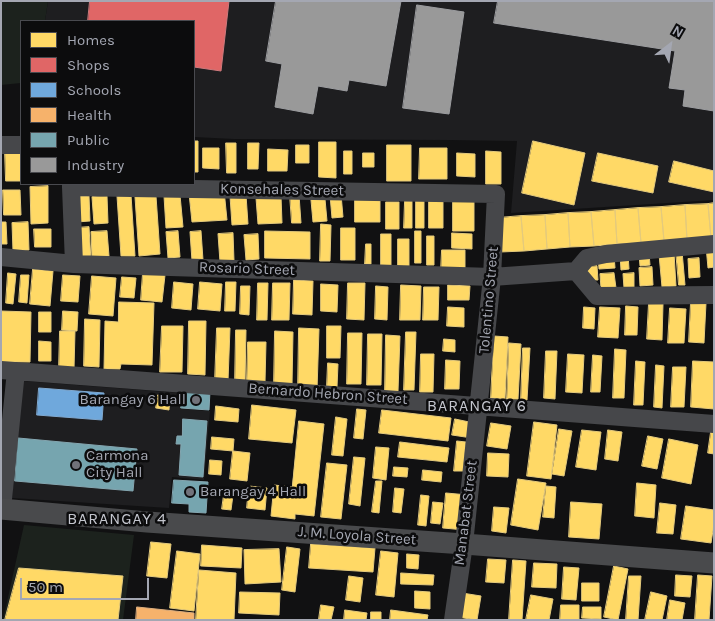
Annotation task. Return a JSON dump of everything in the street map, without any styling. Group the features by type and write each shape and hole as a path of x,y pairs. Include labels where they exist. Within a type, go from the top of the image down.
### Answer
{"main road":[{"name":"J. M. Loyola Street","path":"2,509 714,563"}],"street":[{"path":"1,145 20,144"},
{"path":"71,185 74,264"},
{"name":"Konsehales Street","path":"71,185 496,194"},
{"name":"Tolentino Street","path":"478,406 492,277 496,194"},
{"path":"714,244 606,254 587,258 576,271 597,296 714,295"},
{"name":"Rosario Street","path":"1,257 74,264 492,277 576,271"},
{"path":"2,509 9,370"},
{"name":"Bernardo Hebron Street","path":"9,370 714,424"},
{"name":"Manabat Street","path":"453,620 464,544 478,406"}],"shaded area":[{"path":"1,1 48,1 45,20 20,20 20,83 1,85"},
{"path":"48,1 714,1 714,200 511,213 517,141 195,137 195,20 45,20"},
{"path":"23,381 181,393 180,409 210,411 204,480 172,477 169,508 12,498"},
{"path":"24,525 134,535 123,620 3,620"}],"building: Homes":[{"path":"195,141 198,141 198,172 195,172"},
{"path":"533,141 585,153 574,205 522,193"},
{"path":"319,142 336,142 336,178 319,177"},
{"path":"226,143 236,143 236,173 227,173"},
{"path":"248,143 259,143 258,169 248,169"},
{"path":"296,145 309,145 309,163 296,163"},
{"path":"387,145 411,145 411,181 387,181"},
{"path":"203,148 219,148 219,169 203,168"},
{"path":"420,148 447,148 447,179 419,179"},
{"path":"268,149 288,150 287,171 268,171"},
{"path":"344,151 352,151 352,174 344,174"},
{"path":"486,151 501,152 501,184 486,184"},
{"path":"5,152 20,152 20,181 6,181"},
{"path":"363,153 374,153 374,167 363,167"},
{"path":"457,153 475,154 475,177 457,176"},
{"path":"598,153 658,166 653,193 592,181"},
{"path":"674,161 714,171 714,192 669,182"},
{"path":"48,186 48,223 31,224 30,187"},
{"path":"3,190 20,190 21,215 4,215"},
{"path":"224,190 227,220 192,222 189,193"},
{"path":"341,194 343,217 332,218 330,195"},
{"path":"131,195 135,256 121,256 117,196"},
{"path":"180,195 183,227 166,228 164,196"},
{"path":"246,195 248,224 232,225 230,196"},
{"path":"290,195 299,195 301,223 292,223"},
{"path":"355,195 380,195 380,222 355,222"},
{"path":"75,196 89,196 90,221 77,222"},
{"path":"107,196 108,223 94,224 92,197"},
{"path":"156,196 160,254 139,256 135,197"},
{"path":"281,196 282,223 258,224 256,198"},
{"path":"416,197 424,198 424,228 416,228"},
{"path":"429,197 443,197 443,228 429,228"},
{"path":"453,198 474,199 474,231 453,231"},
{"path":"325,199 327,221 313,222 311,200"},
{"path":"405,201 412,201 412,228 404,228"},
{"path":"386,202 399,202 399,229 386,229"},
{"path":"714,203 714,238 711,238 708,204"},
{"path":"708,204 711,238 687,240 685,205"},
{"path":"685,205 687,240 664,241 661,207"},
{"path":"661,207 664,241 641,243 638,208"},
{"path":"638,208 641,243 617,244 615,210"},
{"path":"615,210 617,244 594,246 591,212"},
{"path":"591,212 594,246 570,247 568,213"},
{"path":"568,213 570,247 547,249 545,215"},
{"path":"545,215 547,249 524,251 521,216"},
{"path":"521,216 524,251 500,252 498,218"},
{"path":"1,222 6,222 7,244 1,244"},
{"path":"28,222 29,250 13,251 12,223"},
{"path":"321,224 331,225 330,261 320,261"},
{"path":"89,227 91,261 79,262 76,228"},
{"path":"341,228 355,228 355,260 341,260"},
{"path":"34,229 51,229 51,247 35,247"},
{"path":"107,231 109,256 92,257 91,232"},
{"path":"178,231 180,257 168,258 166,232"},
{"path":"201,231 203,260 192,261 190,232"},
{"path":"265,231 310,232 310,259 265,258"},
{"path":"415,231 421,231 421,263 415,263"},
{"path":"233,233 234,261 220,262 218,234"},
{"path":"452,233 472,234 472,249 452,248"},
{"path":"258,234 259,259 246,260 244,235"},
{"path":"381,234 391,234 391,266 381,265"},
{"path":"427,236 434,236 434,265 427,265"},
{"path":"398,239 409,239 409,272 398,272"},
{"path":"366,244 371,244 371,264 365,264"},
{"path":"714,245 714,267 708,268 706,246"},
{"path":"442,250 465,250 465,272 441,271"},
{"path":"676,251 682,251 685,285 679,285"},
{"path":"649,253 650,265 640,266 639,254"},
{"path":"674,253 676,286 662,287 659,254"},
{"path":"628,254 629,269 621,270 620,255"},
{"path":"614,255 615,268 599,269 598,256"},
{"path":"699,258 700,277 689,278 688,259"},
{"path":"597,266 598,280 588,280 587,267"},
{"path":"652,267 653,285 640,286 639,268"},
{"path":"33,269 53,271 50,306 30,304"},
{"path":"8,273 16,274 13,304 6,303"},
{"path":"143,273 165,275 162,302 141,300"},
{"path":"614,273 616,288 601,289 600,274"},
{"path":"634,273 634,287 624,288 623,274"},
{"path":"21,275 29,275 27,303 19,302"},
{"path":"63,275 80,276 78,302 61,301"},
{"path":"92,276 116,278 113,316 89,314"},
{"path":"122,277 136,278 134,298 120,297"},
{"path":"294,280 313,281 312,315 293,314"},
{"path":"174,282 193,284 191,310 172,308"},
{"path":"200,282 222,284 220,311 198,309"},
{"path":"226,282 236,282 235,311 225,311"},
{"path":"258,283 268,283 267,320 257,320"},
{"path":"273,283 290,283 289,320 272,320"},
{"path":"348,283 365,283 364,320 347,319"},
{"path":"321,284 338,285 337,312 321,311"},
{"path":"401,285 421,286 420,320 400,320"},
{"path":"448,285 470,286 469,300 448,300"},
{"path":"241,286 250,286 249,315 240,314"},
{"path":"376,286 388,287 387,320 375,319"},
{"path":"424,287 439,287 438,320 423,320"},
{"path":"119,302 154,303 152,365 121,364 120,369 104,369 105,321 118,322"},
{"path":"691,302 706,303 704,343 689,342"},
{"path":"649,303 663,304 662,340 647,339"},
{"path":"626,306 638,307 637,335 625,335"},
{"path":"448,307 464,308 464,327 447,326"},
{"path":"584,307 595,308 594,329 583,328"},
{"path":"600,307 620,308 618,338 598,337"},
{"path":"670,308 686,309 684,343 668,343"},
{"path":"1,311 31,312 30,362 1,362"},
{"path":"63,311 78,312 77,331 62,330"},
{"path":"39,312 51,312 51,332 39,332"},
{"path":"85,319 100,320 99,367 84,366"},
{"path":"189,321 206,321 205,375 188,374"},
{"path":"162,326 183,326 182,372 160,372"},
{"path":"327,326 341,326 340,358 327,358"},
{"path":"217,328 230,328 228,381 215,381"},
{"path":"299,328 319,329 317,390 298,390"},
{"path":"236,330 246,330 245,383 235,383"},
{"path":"60,331 75,331 74,369 59,368"},
{"path":"275,331 293,332 292,385 274,384"},
{"path":"406,332 416,332 414,390 404,390"},
{"path":"348,333 362,333 361,384 347,384"},
{"path":"368,334 382,334 381,385 367,385"},
{"path":"386,335 400,336 398,391 385,391"},
{"path":"494,336 508,337 505,399 491,398"},
{"path":"444,339 455,340 455,352 443,351"},
{"path":"39,341 51,342 51,361 39,361"},
{"path":"248,342 266,342 265,382 247,381"},
{"path":"509,343 521,344 518,399 507,399"},
{"path":"523,348 530,348 527,400 521,399"},
{"path":"615,349 626,350 624,398 613,398"},
{"path":"546,351 557,351 555,399 544,398"},
{"path":"421,354 434,354 433,392 420,392"},
{"path":"568,354 584,355 582,393 566,392"},
{"path":"593,355 602,356 600,392 591,392"},
{"path":"446,360 460,361 459,389 445,389"},
{"path":"636,361 645,362 643,405 634,405"},
{"path":"693,361 714,362 714,409 691,407"},
{"path":"328,363 338,364 337,387 327,386"},
{"path":"656,365 664,366 662,408 654,407"},
{"path":"673,367 686,367 684,407 671,407"},
{"path":"158,395 170,396 169,410 156,408"},
{"path":"252,405 296,410 292,443 249,439"},
{"path":"216,406 239,409 238,422 215,420"},
{"path":"357,409 366,410 363,439 354,438"},
{"path":"382,410 451,418 448,441 379,433"},
{"path":"336,417 347,419 343,456 332,455"},
{"path":"455,419 474,423 472,438 452,435"},
{"path":"299,421 324,424 314,516 295,514 295,519 271,516 274,485 292,487"},
{"path":"534,422 557,425 551,479 527,476"},
{"path":"491,423 511,426 507,449 487,446"},
{"path":"559,429 572,431 564,476 552,474"},
{"path":"582,430 601,432 596,470 576,467"},
{"path":"608,430 622,432 618,461 605,459"},
{"path":"711,432 714,433 714,454 708,453"},
{"path":"648,436 663,439 657,469 642,466"},
{"path":"212,437 234,439 233,451 211,449"},
{"path":"669,439 698,445 691,484 662,478"},
{"path":"457,441 466,442 463,471 454,471"},
{"path":"400,442 449,448 447,462 398,457"},
{"path":"376,447 389,448 386,480 373,478"},
{"path":"233,451 250,453 247,481 230,479"},
{"path":"488,453 509,454 508,477 487,476"},
{"path":"354,457 365,458 360,506 349,504"},
{"path":"210,460 222,461 221,475 209,474"},
{"path":"327,463 347,465 341,519 321,517"},
{"path":"394,467 408,468 407,477 393,476"},
{"path":"423,470 442,472 441,482 422,480"},
{"path":"518,479 546,483 538,530 511,525"},
{"path":"376,481 382,481 379,513 372,512"},
{"path":"637,483 656,485 654,518 635,516"},
{"path":"249,486 267,488 265,510 247,508"},
{"path":"546,486 556,487 554,518 543,517"},
{"path":"395,488 404,489 401,513 393,512"},
{"path":"446,493 468,495 465,530 443,528"},
{"path":"224,495 233,495 231,510 222,509"},
{"path":"421,495 429,496 426,526 418,525"},
{"path":"433,502 443,503 440,524 431,523"},
{"path":"571,502 602,504 599,539 569,537"},
{"path":"660,503 676,505 673,534 657,533"},
{"path":"686,506 714,510 711,543 681,539"},
{"path":"494,507 509,508 506,533 492,531"},
{"path":"151,542 171,544 167,578 147,576"},
{"path":"311,544 375,548 373,572 309,568"},
{"path":"202,545 242,548 241,568 201,566"},
{"path":"287,547 300,549 295,592 282,590"},
{"path":"279,549 281,582 245,584 244,550"},
{"path":"177,551 200,554 194,611 170,608"},
{"path":"381,551 398,553 394,597 376,595"},
{"path":"407,554 419,555 418,569 407,568"},
{"path":"488,559 506,560 504,583 486,582"},
{"path":"513,560 526,561 522,620 509,620"},
{"path":"534,563 557,564 556,588 532,587"},
{"path":"614,566 628,569 618,620 604,617"},
{"path":"564,567 579,568 576,600 562,599"},
{"path":"19,568 123,576 118,620 5,620"},
{"path":"199,570 236,573 234,620 196,620"},
{"path":"401,573 434,575 433,585 401,584"},
{"path":"676,575 692,576 690,597 675,596"},
{"path":"698,575 712,576 709,620 695,620"},
{"path":"349,576 363,578 360,602 346,600"},
{"path":"629,576 641,576 638,620 626,620"},
{"path":"582,583 599,583 599,601 582,601"},
{"path":"415,591 430,592 430,609 415,608"},
{"path":"240,592 280,593 279,615 239,613"},
{"path":"651,592 667,596 662,620 645,620"},
{"path":"462,593 481,596 477,620 457,617"},
{"path":"531,595 553,599 549,620 526,620"},
{"path":"670,600 685,603 682,620 667,620"},
{"path":"321,605 334,607 331,620 319,619"},
{"path":"561,605 579,605 579,620 560,620"},
{"path":"583,607 601,607 601,619 582,618"},
{"path":"345,610 367,613 366,620 344,620"},
{"path":"391,610 428,615 427,620 390,620"},
{"path":"371,612 381,612 381,620 371,620"}],"building: Shops":[{"path":"90,1 229,1 221,71 195,67 195,20 88,20"}],"building: Schools":[{"path":"39,388 104,393 102,420 37,415"}],"building: Health":[{"path":"137,607 194,613 194,620 136,620"}],"building: Public":[{"name":"Barangay 6 Hall","path":"183,389 210,391 209,410 181,408"},
{"path":"183,419 207,421 203,477 179,475 181,444 176,444 177,436 182,436"},
{"name":"Carmona City Hall","path":"18,438 137,449 133,491 15,481"},
{"name":"Barangay 4 Hall","path":"174,480 208,482 206,513 189,512 189,504 172,503"}],"building: Industry":[{"path":"276,1 401,1 386,86 349,80 347,91 318,86 313,114 275,107 282,64 266,61"},
{"path":"498,1 714,1 714,111 683,106 685,90 669,88 675,51 494,23"},
{"path":"417,5 464,12 449,114 403,108"}],"place":[{"name":"Barangay 6 Hall","path":"196,400"},
{"name":"Carmona City Hall","path":"76,465"},
{"name":"Barangay 4 Hall","path":"190,492"}],"district":[{"name":"BARANGAY 6","path":"477,406"},
{"name":"BARANGAY 4","path":"117,519"}]}
